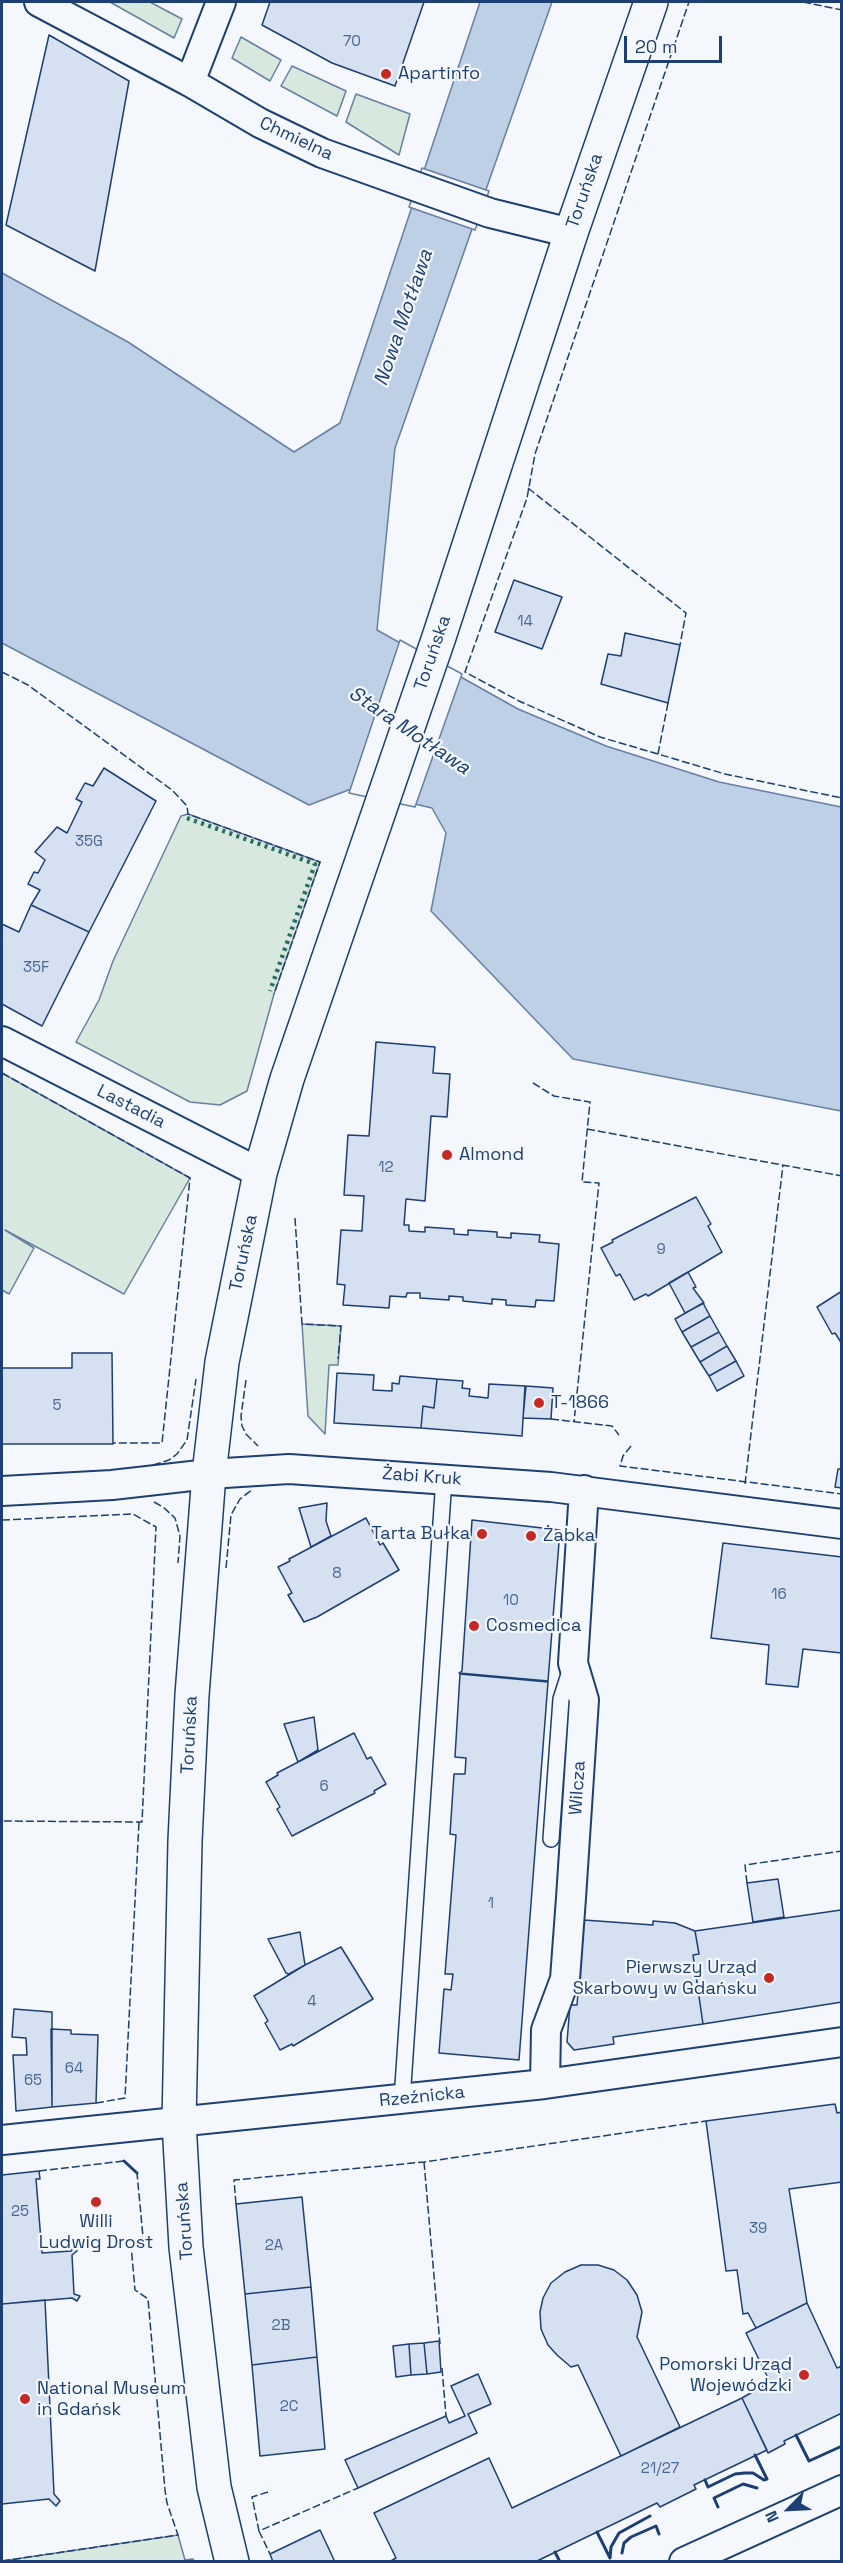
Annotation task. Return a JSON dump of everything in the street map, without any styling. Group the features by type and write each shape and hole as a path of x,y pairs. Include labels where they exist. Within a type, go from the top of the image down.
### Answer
{"street":[{"name":"Chmielna","path":"39,2 190,82 292,140 393,180 490,213 571,233"},
{"path":"190,82 221,2"},
{"name":"Toruńska","path":"232,2562 214,2487 186,2247 179,2122 187,1788 209,1474 225,1345 260,1173 287,1079 439,637 571,233 651,2"},
{"name":"Lastadia","path":"2,1041 260,1173"},
{"name":"Żabi Kruk","path":"2,1491 112,1485 209,1474 289,1469 444,1478 584,1490 687,1506 842,1524"},
{"name":"Wilcza","path":"545,2084 546,2030 565,1979 584,1700 573,1663 584,1490"},
{"name":"Rzeźnicka","path":"2,2140 545,2084 842,2042"},
{"path":"684,2562 842,2490"}],"lane":[{"path":"402,2100 444,1478"},
{"path":"551,1839 561,1699 573,1663"}],"shaded area":[{"path":"110,2 150,2 182,19 174,38"},
{"path":"241,37 281,60 270,81 232,58"},
{"path":"292,66 346,91 337,116 281,86"},
{"path":"356,94 410,114 399,155 346,122"},
{"path":"188,814 320,862 274,994 247,1091 220,1105 190,1102 76,1042 99,1000 113,961 181,816"},
{"path":"2,1073 190,1178 124,1294 5,1230 34,1248 9,1294 2,1290"},
{"path":"302,1324 341,1326 338,1365 329,1365 325,1434 308,1416"},
{"path":"178,2535 185,2560 193,2559 194,2561 2,2561"}],"water":[{"path":"480,2 552,2 395,448 377,630 518,709 606,746 719,782 841,807 841,1111 573,1059 431,911 446,833 432,808 351,789 309,805 2,643 2,273 128,342 294,452 340,423"}],"pier":[{"path":"422,168 489,191 475,230 409,207"},
{"path":"400,640 462,674 415,807 349,793"}],"building":[{"path":"270,2 424,2 395,86 332,63 262,25"},
{"path":"49,35 129,81 95,271 6,225"},
{"path":"514,580 562,597 542,649 495,632"},
{"path":"625,633 680,645 668,703 601,684 608,654 621,656"},
{"path":"104,768 156,801 89,932 31,905 40,890 28,884 34,872 38,873 45,860 35,852 57,827 67,833 82,802 76,799 85,783 93,786"},
{"path":"31,905 89,932 42,1026 2,1004 2,924 19,932"},
{"path":"376,1042 435,1047 433,1073 450,1074 447,1117 431,1116 425,1201 406,1199 404,1225 409,1225 409,1231 425,1232 425,1227 454,1229 454,1234 468,1235 468,1230 497,1232 497,1237 511,1238 511,1233 540,1235 539,1242 559,1244 554,1301 536,1300 535,1307 506,1305 506,1300 492,1299 492,1304 463,1301 463,1297 449,1296 449,1300 420,1298 420,1293 407,1293 406,1297 390,1296 389,1308 343,1305 345,1285 337,1284 341,1230 362,1231 364,1196 344,1195 348,1135 369,1136"},
{"path":"696,1197 711,1224 708,1226 722,1252 648,1296 646,1294 634,1300 620,1274 616,1276 601,1248 613,1242 612,1240"},
{"path":"688,1272 696,1287 693,1288 704,1303 685,1313 669,1283"},
{"path":"842,1291 842,1344 835,1333 832,1334 817,1307"},
{"path":"703,1303 710,1316 682,1332 675,1319"},
{"path":"710,1316 719,1332 691,1347 682,1332"},
{"path":"719,1332 727,1346 700,1362 691,1347"},
{"path":"727,1346 736,1361 709,1376 700,1362"},
{"path":"72,1353 112,1353 113,1444 2,1444 2,1368 72,1368"},
{"path":"736,1361 744,1376 717,1391 709,1376"},
{"path":"337,1373 374,1375 373,1390 392,1391 392,1383 399,1384 400,1376 437,1379 434,1408 423,1406 421,1428 334,1423"},
{"path":"437,1379 463,1381 462,1388 470,1389 469,1396 488,1398 489,1384 525,1386 522,1436 421,1428 423,1406 434,1408"},
{"name":"T-1866","path":"526,1386 553,1388 551,1419 523,1418"},
{"path":"838,1469 842,1469 842,1488 835,1487"},
{"path":"327,1503 326,1521 331,1536 311,1547 299,1508"},
{"path":"366,1518 380,1545 383,1543 399,1570 317,1617 304,1622 288,1595 292,1593 278,1567"},
{"path":"472,1520 560,1530 548,1681 459,1673 462,1671"},
{"path":"723,1543 842,1557 842,1653 803,1649 798,1687 766,1684 769,1645 711,1638"},
{"path":"460,1674 548,1682 519,2060 439,2053 444,1989 451,1990 453,1974 445,1974 456,1835 450,1834 454,1774 465,1774 466,1758 455,1757"},
{"path":"314,1717 318,1750 298,1762 284,1724"},
{"path":"354,1733 367,1759 371,1757 386,1784 374,1791 375,1793 292,1836 277,1809 280,1807 266,1782 278,1775 277,1773"},
{"path":"778,1879 784,1917 753,1922 747,1883"},
{"name":"Pierwszy Urząd Skarbowy w Gdańsku","path":"841,1910 842,2002 703,2024 693,1955 699,1954 695,1931"},
{"path":"584,1920 653,1925 653,1921 675,1923 695,1931 699,1954 693,1955 703,2024 613,2037 614,2044 574,2050 567,2042 570,2005 577,2005"},
{"path":"300,1932 305,1965 289,1974 286,1973 268,1939"},
{"path":"341,1947 373,1999 293,2046 292,2044 280,2050 265,2023 268,2021 254,1996 305,1965"},
{"path":"14,2009 52,2012 52,2107 16,2111 13,2055 27,2055 26,2038 12,2037"},
{"path":"51,2029 71,2030 71,2034 98,2035 96,2103 52,2107"},
{"path":"835,2104 837,2113 842,2112 842,2182 789,2189 807,2303 756,2328 748,2313 743,2314 737,2270 726,2271 706,2121"},
{"path":"39,2171 40,2179 36,2179 42,2253 71,2251 74,2246 77,2251 72,2255 74,2294 80,2296 77,2301 72,2298 2,2304 2,2175"},
{"path":"302,2197 311,2287 245,2294 236,2204"},
{"path":"581,2265 598,2265 614,2270 627,2280 637,2295 642,2312 637,2337 680,2427 621,2456 578,2365 571,2367 557,2355 548,2345 541,2329 540,2312 543,2298 551,2283 565,2272"},
{"path":"311,2287 317,2357 252,2365 245,2294"},
{"name":"National Museum in Gdańsk","path":"45,2300 54,2494 60,2501 56,2506 49,2499 2,2504 2,2304"},
{"name":"Pomorski Urząd Wojewódzki","path":"807,2303 837,2368 842,2366 842,2413 784,2441 785,2444 768,2453 742,2398 770,2382 746,2333"},
{"path":"439,2341 441,2372 427,2374 424,2343"},
{"path":"424,2343 427,2374 411,2375 409,2344"},
{"path":"409,2344 411,2375 396,2377 393,2346"},
{"path":"317,2357 325,2449 260,2456 252,2365"},
{"path":"478,2374 491,2404 468,2414 477,2433 358,2488 345,2460 446,2416 449,2423 465,2416 451,2386"},
{"path":"742,2398 767,2450 694,2485 696,2489 660,2507 657,2503 535,2562 389,2562 396,2558 374,2513 489,2458 512,2508"},
{"path":"320,2530 335,2562 273,2562 270,2554"}],"hedge":[{"path":"187,818 315,864 270,991"}],"fence":[{"path":"658,754 600,737 519,701 465,672 527,498 535,454 689,2"},
{"path":"803,2 842,10"},
{"path":"528,488 686,613 680,645"},
{"path":"2,672 28,685 172,790 187,806 188,814 320,862 274,994"},
{"path":"668,703 658,754 725,774 842,798"},
{"path":"2,1073 190,1178 162,1443 113,1443"},
{"path":"533,1083 554,1096 590,1102 582,1182 599,1183 574,1422"},
{"path":"587,1129 842,1176"},
{"path":"745,1484 783,1165"},
{"path":"295,1218 302,1324 341,1326 338,1359"},
{"path":"153,1465 169,1460 177,1454 187,1440 196,1379"},
{"path":"246,1380 241,1416 242,1426 246,1434 258,1446"},
{"path":"551,1419 612,1426 619,1435"},
{"path":"631,1446 623,1456 620,1466 842,1494"},
{"path":"226,1568 231,1515 240,1499 253,1489"},
{"path":"154,1502 175,1518 180,1536 178,1563"},
{"path":"2,1520 133,1514 156,1527 142,1822 2,1821"},
{"path":"96,2103 125,2098 139,1822"},
{"path":"747,1883 745,1865 842,1851"},
{"path":"236,2204 234,2180 424,2162 706,2121"},
{"path":"39,2171 124,2161"},
{"path":"424,2162 440,2344"},
{"path":"2,2561 178,2535 165,2490 148,2299 135,2290 131,2245 143,2237 137,2173"},
{"path":"442,2368 446,2416"},
{"path":"268,2492 252,2497 259,2531 358,2488"},
{"path":"259,2531 270,2554"}],"wall":[{"path":"124,2161 137,2173"},
{"path":"796,2435 809,2461 842,2446"},
{"path":"705,2480 708,2487 735,2474 753,2473 764,2480 767,2479 755,2455"},
{"path":"718,2507 714,2498 743,2484 757,2488"},
{"path":"597,2532 610,2558 611,2547 619,2533 650,2516"},
{"path":"622,2553 624,2543 631,2537 656,2526 659,2534"},
{"path":"555,2552 560,2562"}],"place":[{"name":"Apartinfo","path":"386,74"},
{"name":"Almond","path":"447,1155"},
{"name":"T-1866","path":"539,1403"},
{"name":"Tarta Bułka","path":"482,1534"},
{"name":"Żabka","path":"531,1536"},
{"name":"Cosmedica","path":"474,1626"},
{"name":"Pierwszy Urząd Skarbowy w Gdańsku","path":"769,1978"},
{"name":"Willi Ludwig Drost","path":"96,2202"},
{"name":"Pomorski Urząd Wojewódzki","path":"804,2375"},
{"name":"National Museum in Gdańsk","path":"25,2399"}],"water label":[{"name":"Nowa Motława","path":"404,318"},
{"name":"Stara Motława","path":"409,731"}]}
